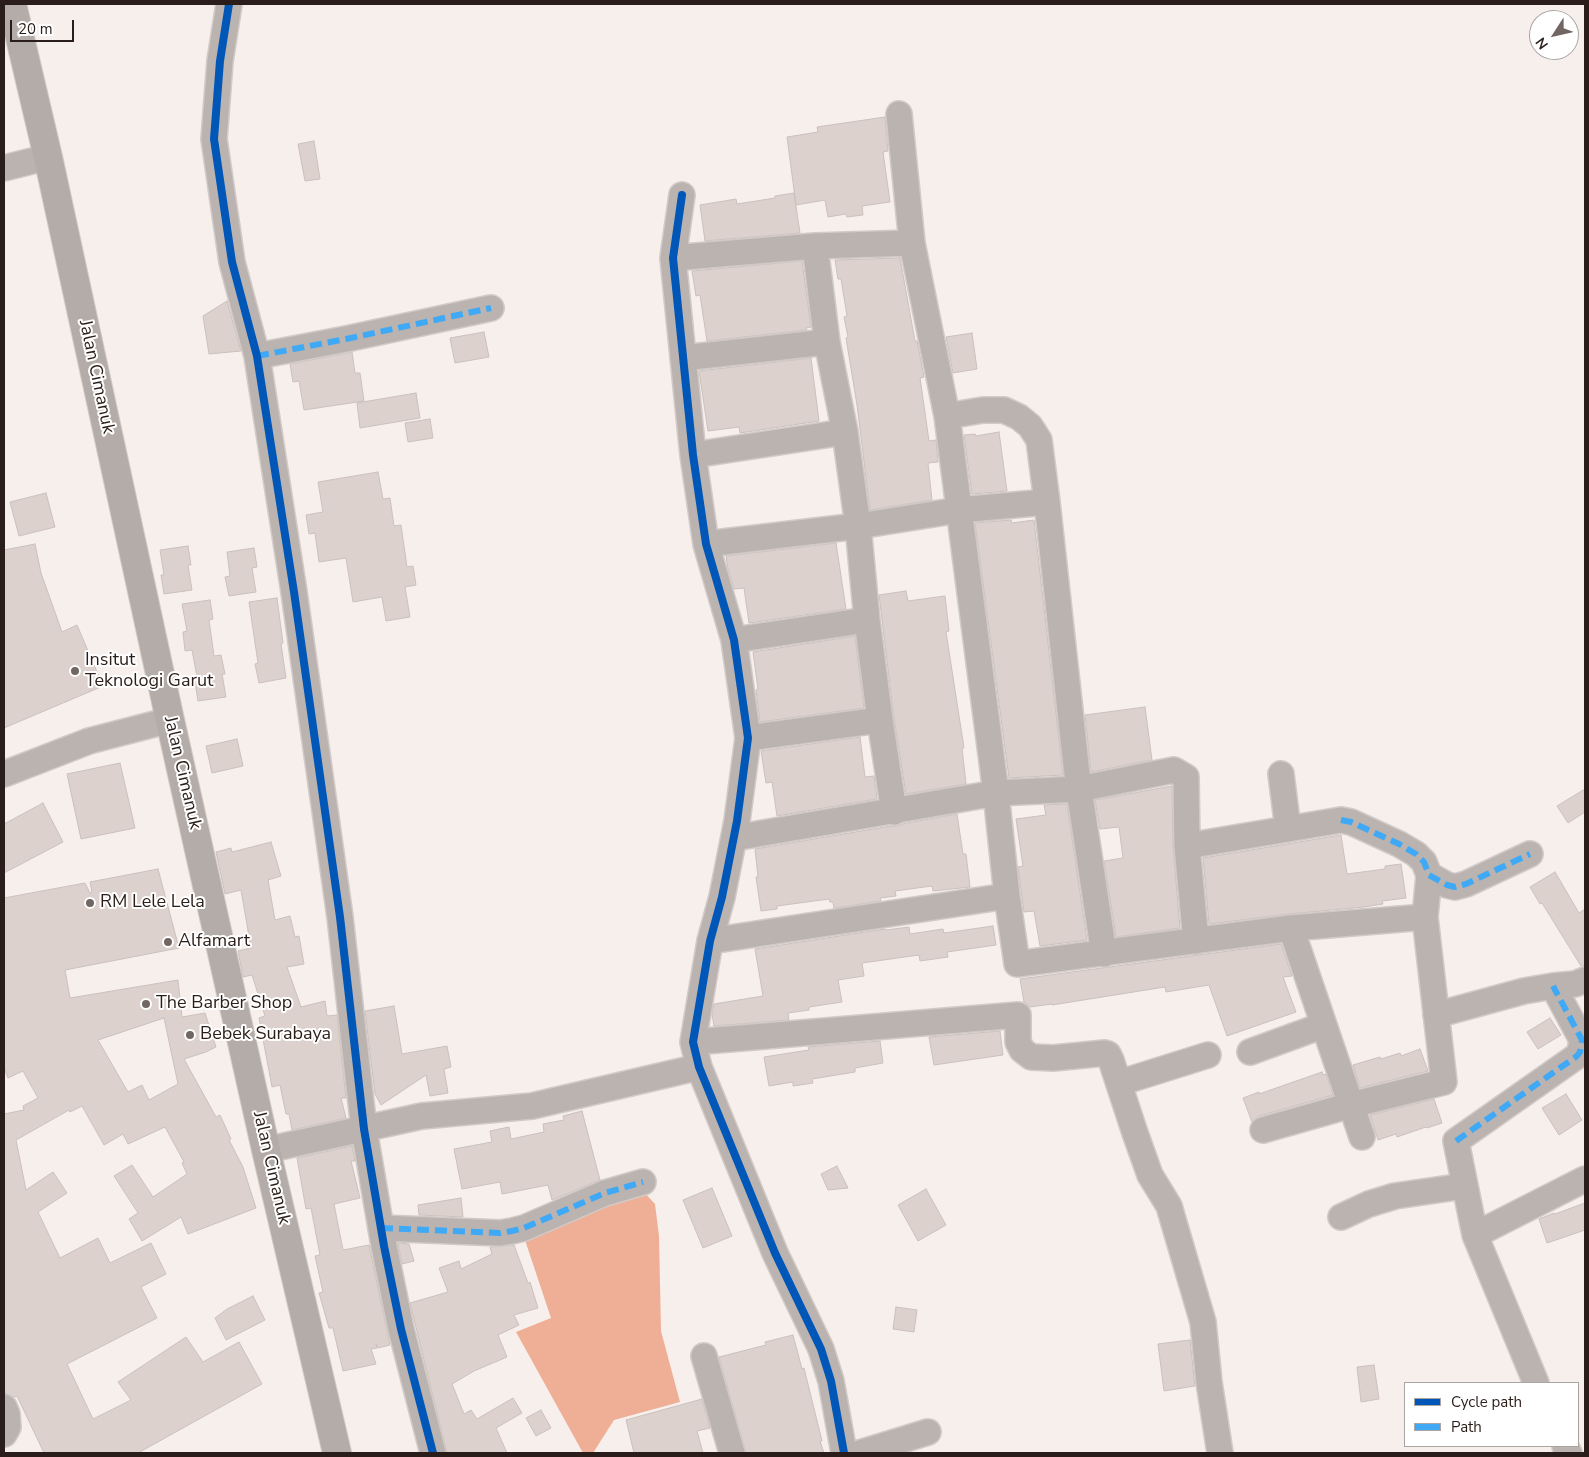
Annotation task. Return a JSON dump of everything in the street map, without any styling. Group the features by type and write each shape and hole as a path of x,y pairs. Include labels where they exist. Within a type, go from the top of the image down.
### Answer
{"main road":[{"name":"Jalan Cimanuk","path":"12,4 48,157 170,720 266,1150 337,1453"}],"street":[{"path":"229,4 220,61 214,139 232,262 256,356 294,592 336,887 364,1129 401,1329 433,1453"},
{"path":"899,114 912,242 947,416 1017,964 1291,928 1425,917"},
{"path":"4,168 48,157"},
{"path":"682,195 673,258 693,455 706,544 734,640 748,738 734,838 722,897 710,941 693,1042 699,1067 775,1253 821,1349 831,1381 844,1453"},
{"path":"673,258 816,246 912,242"},
{"path":"816,246 827,342 845,432 858,526 867,620 894,812"},
{"path":"256,356 491,308"},
{"path":"683,358 827,342"},
{"path":"947,416 984,410 1004,410 1019,417 1030,426 1039,440 1079,789 1104,954"},
{"path":"693,455 845,432"},
{"path":"706,544 858,526 959,510 1047,502"},
{"path":"734,640 867,620"},
{"path":"4,774 89,741 170,720"},
{"path":"748,738 880,720"},
{"path":"734,838 996,793 1079,789 1174,770 1186,776 1187,846 1196,941"},
{"path":"1281,774 1288,829"},
{"path":"1187,846 1341,820 1351,822 1416,854 1424,862 1429,875 1425,917 1444,1082 1351,1105 1263,1130"},
{"path":"1429,875 1447,885 1455,887 1466,884 1530,854"},
{"path":"710,941 1007,896"},
{"path":"1291,928 1362,1137"},
{"path":"1436,1015 1524,991 1575,984 1585,980"},
{"path":"1536,1382 1475,1235 1456,1142 1580,1052 1582,1040 1553,986"},
{"path":"693,1042 1018,1015 1018,1042 1022,1050 1031,1057 1053,1058 1105,1053 1111,1060 1150,1175 1169,1206 1202,1322 1208,1382 1220,1453"},
{"path":"1250,1052 1324,1025"},
{"path":"1119,1083 1208,1055"},
{"path":"266,1150 422,1116 532,1106 699,1067"},
{"path":"1475,1235 1585,1179"},
{"path":"381,1228 512,1232 605,1193 642,1182"},
{"path":"1341,1217 1369,1204 1395,1196 1464,1186"},
{"path":"704,1356 732,1453"},
{"path":"4,1407 7,1414 8,1427 4,1434"},
{"path":"860,1453 928,1432"}],"shaded area":[{"path":"644,1192 655,1204 659,1236 661,1331 680,1402 614,1420 593,1453 583,1453 516,1332 551,1318 523,1234"}],"building":[{"path":"885,117 888,151 883,152 890,202 862,206 863,215 847,217 846,214 828,217 825,200 796,205 787,137 818,132 817,127"},
{"path":"314,141 320,179 305,181 298,144"},
{"path":"794,193 800,233 705,241 700,205 736,199 737,204"},
{"path":"900,258 915,341 917,341 924,377 920,378 929,441 936,440 938,462 928,463 932,500 870,510 857,405 846,338 848,337 844,317 847,316 841,279 838,279 835,260"},
{"path":"802,261 811,327 806,328 807,330 707,341 700,295 696,296 692,271"},
{"path":"227,301 241,351 209,354 203,316"},
{"path":"484,332 489,357 455,363 450,338"},
{"path":"972,333 977,369 953,373 946,337"},
{"path":"352,352 355,373 360,373 364,401 304,410 299,381 293,382 290,364"},
{"path":"811,358 819,421 740,433 739,427 708,431 699,371"},
{"path":"416,393 420,418 360,428 357,403"},
{"path":"430,419 433,438 408,442 405,423"},
{"path":"999,432 1007,491 972,494 964,435 975,434 976,436"},
{"path":"378,472 383,499 390,498 394,526 401,525 407,567 413,566 416,585 405,587 410,617 386,621 382,597 353,602 346,558 319,562 315,533 309,534 306,515 323,512 318,482"},
{"path":"46,493 55,527 19,536 10,502"},
{"path":"1011,520 1012,523 1034,520 1063,775 1009,778 975,523"},
{"path":"836,543 846,609 749,623 744,588 734,589 726,556"},
{"path":"35,544 41,573 62,632 77,625 103,686 4,728 4,550"},
{"path":"188,546 191,565 188,565 192,590 164,594 161,575 164,575 160,550"},
{"path":"254,548 257,567 252,568 256,592 229,596 225,577 230,576 227,552"},
{"path":"906,591 908,601 945,596 949,631 946,632 964,748 962,748 966,784 906,794 894,718 879,595"},
{"path":"277,598 286,678 259,683 255,664 258,663 249,602"},
{"path":"210,600 213,619 209,620 214,656 221,655 225,674 222,674 226,697 198,701 195,682 198,682 192,650 185,651 183,632 187,631 182,604"},
{"path":"855,636 864,708 760,722 753,652"},
{"path":"1145,707 1152,760 1091,772 1085,715"},
{"path":"860,737 865,777 874,776 877,799 777,816 772,782 766,783 761,751"},
{"path":"237,739 243,766 212,773 206,746"},
{"path":"120,763 135,828 81,839 67,774"},
{"path":"1172,786 1173,847 1180,928 1116,937 1104,861 1123,858 1119,827 1100,829 1095,800"},
{"path":"1585,789 1585,812 1568,823 1557,806"},
{"path":"43,803 63,842 4,873 4,824"},
{"path":"1067,804 1087,940 1040,946 1034,911 1024,912 1018,867 1023,866 1016,819 1046,815 1044,805"},
{"path":"957,814 963,854 966,854 970,887 933,891 932,886 895,891 896,896 880,898 881,901 834,908 833,902 830,902 829,899 777,906 777,909 761,911 756,877 758,877 755,849 897,826"},
{"path":"1341,835 1347,874 1385,869 1385,866 1401,864 1406,898 1382,901 1383,904 1364,907 1209,924 1203,858"},
{"path":"271,842 281,876 268,880 275,920 290,916 295,937 299,936 304,964 287,967 301,1007 325,1001 327,1016 337,1015 346,1098 341,1098 346,1118 292,1130 289,1114 286,1114 280,1085 272,1087 259,1018 265,1016 252,975 243,977 238,951 251,948 241,890 225,894 216,852 231,848 232,852"},
{"path":"158,869 179,948 65,970 70,998 178,980 182,1017 205,1013 216,1047 184,1059 216,1117 220,1115 231,1139 229,1140 243,1167 256,1208 188,1234 181,1217 142,1241 129,1219 138,1213 114,1176 132,1165 153,1197 187,1174 182,1163 184,1162 165,1127 128,1144 123,1134 104,1145 82,1106 70,1112 69,1110 16,1140 26,1190 53,1172 67,1193 38,1212 60,1258 98,1238 110,1263 151,1243 166,1274 141,1287 157,1318 67,1364 93,1419 131,1400 118,1382 186,1337 203,1362 239,1342 262,1384 138,1453 44,1453 17,1396 14,1397 4,1393 4,1114 24,1110 23,1106 38,1098 23,1071 8,1078 4,1068 4,898 85,883 90,893 92,892 90,882","holes":["164,1018 178,1084 149,1100 142,1085 128,1092 98,1040"]},
{"path":"1555,872 1579,913 1585,909 1585,966 1581,966 1530,887"},
{"path":"993,926 996,945 947,952 948,957 920,961 919,955 862,963 864,976 838,980 842,1002 809,1007 809,1010 788,1013 789,1020 714,1026 712,1014 714,1004 763,996 755,949 885,929 909,927 910,934 943,929 944,933"},
{"path":"1281,944 1292,976 1283,977 1296,1012 1227,1036 1209,985 1166,992 1165,987 1052,1005 1030,1007 1024,1002 1020,979"},
{"path":"394,1006 402,1054 447,1046 451,1067 444,1069 448,1093 430,1096 426,1075 381,1105 375,1094 365,1011"},
{"path":"1550,1018 1561,1035 1538,1049 1527,1032"},
{"path":"1000,1031 1003,1055 934,1065 929,1037"},
{"path":"880,1041 883,1063 855,1068 855,1072 812,1079 813,1083 793,1086 793,1082 769,1086 764,1057 809,1050 808,1047"},
{"path":"1420,1049 1428,1071 1360,1088 1353,1065 1400,1053 1401,1056"},
{"path":"1322,1072 1323,1075 1326,1074 1333,1095 1259,1116 1252,1122 1243,1098"},
{"path":"1566,1094 1582,1120 1559,1135 1542,1108"},
{"path":"1434,1099 1442,1123 1397,1137 1396,1134 1378,1140 1370,1115"},
{"path":"582,1111 600,1180 552,1200 548,1185 502,1194 500,1182 462,1189 454,1149 492,1142 490,1131 509,1127 511,1139 544,1132 543,1124 564,1120 563,1116"},
{"path":"352,1146 355,1161 351,1161 360,1198 334,1204 343,1250 369,1245 390,1345 378,1348 376,1344 377,1348 371,1349 376,1364 343,1371 333,1328 329,1328 319,1293 323,1292 315,1256 320,1255 311,1208 306,1209 297,1158"},
{"path":"837,1166 848,1188 828,1190 821,1174"},
{"path":"712,1188 732,1236 703,1248 683,1200"},
{"path":"926,1189 946,1225 918,1241 898,1205"},
{"path":"461,1198 463,1217 419,1215 418,1205"},
{"path":"1585,1203 1585,1230 1547,1243 1539,1219"},
{"path":"398,1243 409,1244 414,1261 402,1264"},
{"path":"514,1245 528,1283 530,1282 538,1308 514,1315 519,1325 498,1335 507,1357 474,1371 452,1384 464,1414 471,1410 477,1419 513,1398 522,1413 496,1428 507,1453 447,1453 410,1303 448,1292 439,1268 459,1261 461,1269 492,1254 490,1247"},
{"path":"253,1296 265,1320 226,1340 215,1318 227,1309"},
{"path":"896,1307 917,1310 914,1332 893,1329"},
{"path":"793,1335 802,1369 804,1368 824,1453 746,1453 719,1357 766,1345 765,1342"},
{"path":"1190,1340 1195,1386 1164,1391 1158,1344"},
{"path":"1374,1365 1379,1399 1361,1402 1357,1367"},
{"path":"702,1399 710,1428 697,1431 703,1453 634,1453 626,1420"},
{"path":"541,1410 551,1428 536,1436 526,1418"}],"marked path":[{"path":"257,356 491,308"},
{"path":"1341,820 1351,822 1399,844 1416,854 1424,862 1429,875 1447,885 1455,887 1466,884 1530,854"},
{"path":"1456,1141 1577,1056 1580,1052 1582,1040 1553,986"},
{"path":"381,1228 500,1233 512,1231 524,1228 605,1193 643,1182"}],"cycle path":[{"path":"229,4 220,61 214,139 232,262 257,356 294,592 340,917 364,1129 384,1246 401,1329 433,1453"},
{"path":"682,195 673,258 693,455 706,544 734,640 748,738 737,821 722,897 710,941 693,1042 699,1067 775,1253 821,1349 831,1381 844,1453"}],"place":[{"name":"Insitut Teknologi Garut","path":"75,671"},
{"name":"RM Lele Lela","path":"90,903"},
{"name":"Alfamart","path":"168,942"},
{"name":"The Barber Shop","path":"146,1004"},
{"name":"Bebek Surabaya","path":"190,1035"}]}
